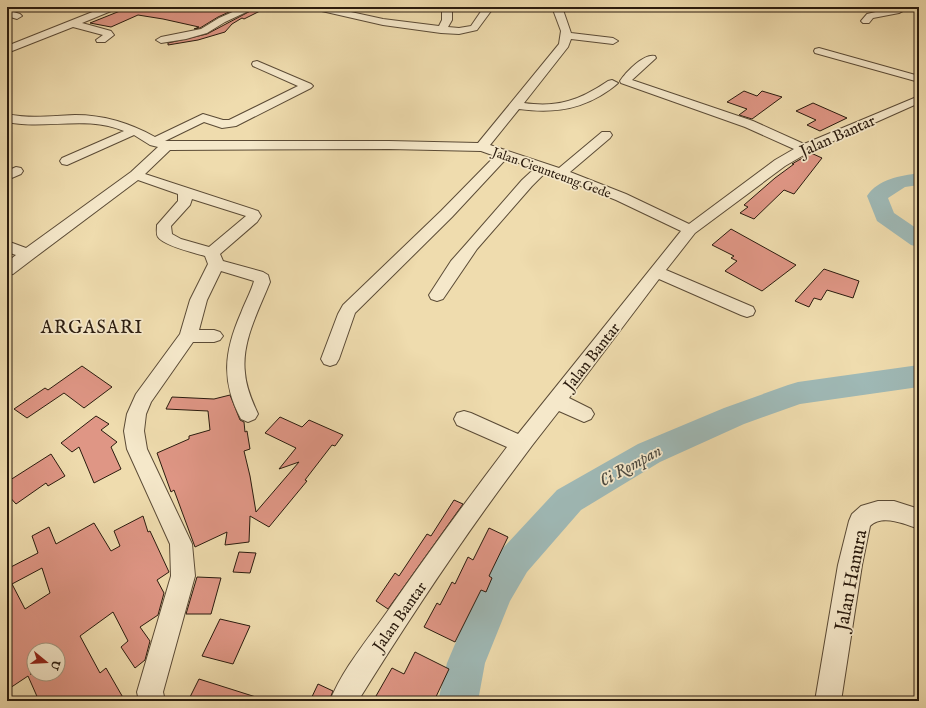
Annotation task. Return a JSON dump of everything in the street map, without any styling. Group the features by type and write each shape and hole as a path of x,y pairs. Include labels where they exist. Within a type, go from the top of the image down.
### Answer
{"street":[{"path":"7,50 113,7"},
{"path":"161,40 186,36 204,31 222,20 252,7"},
{"path":"316,7 382,22 459,31 474,28 489,7"},
{"path":"442,30 448,20 447,7"},
{"path":"557,7 567,36 613,41"},
{"path":"866,21 870,16 896,11 905,7"},
{"path":"7,14 17,16"},
{"path":"72,23 108,33 109,35 101,40"},
{"name":"Jalan Cieunteung Gede","path":"567,36 564,45 482,147 562,173 690,230"},
{"path":"819,51 919,79"},
{"path":"651,58 631,73 625,80 749,124 804,149"},
{"path":"7,270 136,175 161,144 203,118 222,124 232,123 307,86 257,64"},
{"path":"259,97 294,80"},
{"path":"516,105 540,109 563,108 587,99 612,83"},
{"name":"Jalan Bantar","path":"343,701 383,639 454,535 520,444 556,401 690,230 780,163 804,149 919,99"},
{"path":"210,120 224,114"},
{"path":"10,121 83,119 110,123 126,127 161,144 482,147"},
{"path":"66,161 133,131"},
{"path":"562,173 606,135"},
{"path":"330,359 349,309 437,225 503,155"},
{"path":"438,295 457,265 472,246 509,205 527,182 544,167"},
{"path":"136,175 253,214 254,216 214,258 197,305 188,336 176,356 144,397 134,420 133,435 140,460 147,471 180,544 183,576 147,698"},
{"path":"185,192 185,202 164,225 165,236 257,276 262,280 241,336 235,367 237,384 248,414"},
{"path":"7,246 29,255"},
{"path":"656,272 747,311"},
{"path":"188,336 214,336"},
{"path":"556,401 584,414"},
{"path":"464,419 520,444"},
{"name":"Jalan Hanura","path":"828,701 850,566 860,521 869,513 878,510 894,511 919,519"}],"building":[{"path":"130,7 240,7 218,17 200,28 194,29 199,27 138,15 111,27 90,23"},
{"path":"258,7 268,7 244,19 242,18 232,24 225,32 198,40 168,45 168,43 207,34"},
{"path":"744,91 757,96 762,91 782,97 752,119 739,115 747,109 727,102"},
{"path":"813,103 847,118 820,131 807,125 816,120 796,111"},
{"path":"811,153 822,158 794,194 784,190 754,219 740,213 748,207 744,205 775,178 794,164 792,164"},
{"path":"731,229 796,265 762,291 725,271 737,261 731,258 734,256 712,245"},
{"path":"824,269 859,281 853,298 827,290 821,300 814,298 809,307 795,301"},
{"path":"82,366 112,387 84,408 64,393 27,418 14,409 45,388 48,390"},
{"path":"230,395 240,420 244,422 245,432 247,431 250,449 244,451 256,512 299,462 279,469 296,448 265,433 280,417 302,427 309,420 343,435 335,446 332,445 305,480 307,481 269,527 250,516 249,542 225,545 227,532 195,547 174,490 171,492 157,453 189,439 189,436 210,430 208,411 166,409 172,397 214,399"},
{"path":"96,416 109,424 101,430 117,442 111,447 121,469 94,483 79,447 72,452 61,443"},
{"path":"51,454 65,476 48,486 46,483 16,504 7,494 7,482"},
{"path":"454,500 463,504 388,609 376,601 395,573 399,576 427,534 431,536"},
{"path":"143,516 148,532 150,531 169,572 157,580 164,593 158,615 140,627 150,641 145,660 135,668 121,647 128,641 113,612 80,636 100,673 106,668 125,701 39,701 31,682 66,682 66,642 26,642 26,677 7,690 7,569 38,553 32,536 49,527 56,544 94,523 111,551 120,546 114,531","holes":["42,568 50,593 25,609 12,584"]},
{"path":"489,528 508,537 489,576 492,578 486,592 481,590 455,642 424,627 437,603 440,605 452,582 455,584 468,557 473,560"},
{"path":"239,552 256,553 250,573 233,572"},
{"path":"197,577 221,578 211,614 186,614"},
{"path":"220,619 250,626 233,664 202,656"},
{"path":"415,652 449,669 434,701 384,701 376,696 392,668 404,674"},
{"path":"199,679 259,698 259,701 188,701"},
{"path":"318,684 333,691 329,701 310,701"}],"waterway":[{"name":"Ci Rompan","path":"919,179 899,182 877,196 885,216 919,240"},
{"name":"Ci Rompan","path":"458,701 466,663 496,590 515,560 569,500 649,453 734,416 798,393 919,376"}],"district":[{"name":"ARGASARI","path":"92,327"}]}
